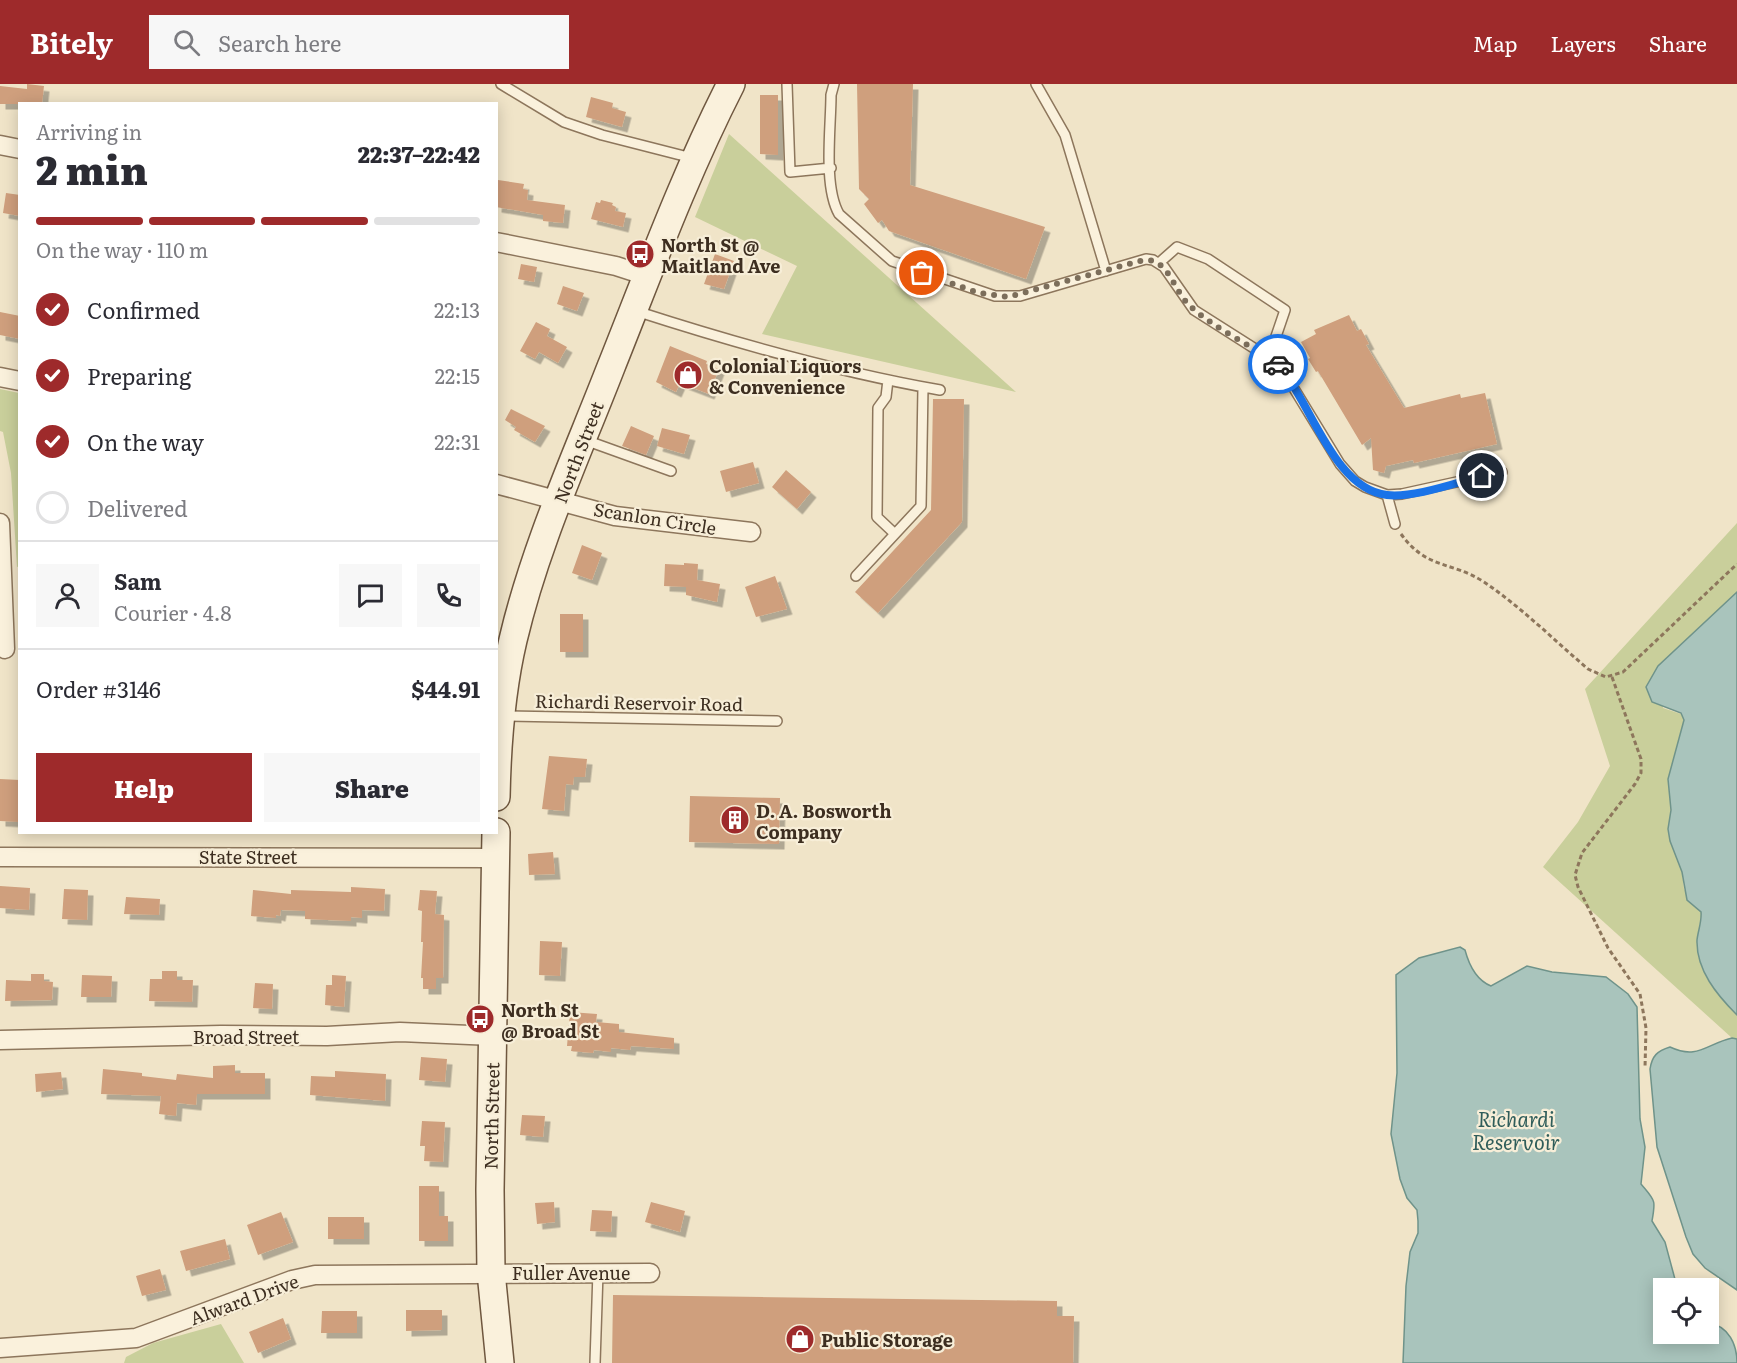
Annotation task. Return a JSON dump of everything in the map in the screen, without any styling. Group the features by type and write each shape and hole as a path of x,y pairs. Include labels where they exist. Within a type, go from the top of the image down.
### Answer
{"main road":[{"name":"North Street","path":"498,765 501,676 524,596 583,439 694,159 731,84"},
{"name":"North Street","path":"496,845 491,1272 500,1363"}],"street":[{"path":"0,145 18,149"},
{"path":"498,242 616,266 647,276"},
{"path":"0,377 18,381"},
{"name":"Scanlon Circle","path":"498,484 560,499 615,516 751,532"},
{"path":"0,523 8,649"},
{"name":"State Street","path":"0,857 496,845"},
{"name":"Broad Street","path":"0,1040 243,1035 327,1036 400,1032 493,1036"},
{"name":"Fuller Avenue","path":"491,1272 650,1273"},
{"name":"Alward Drive","path":"0,1348 136,1338 291,1280 315,1275 491,1272"}],"lane":[{"path":"501,84 564,122 602,135 668,150 694,159"},
{"path":"786,84 790,171 831,168"},
{"path":"834,84 831,96 831,194 839,214 882,253 903,266 979,293 1008,297 1146,259 1159,263 1194,310 1269,357 1287,374 1347,474 1365,487 1387,495 1402,494 1502,472"},
{"path":"1036,84 1065,135 1106,271"},
{"path":"1159,263 1177,247 1208,259 1285,310 1269,357"},
{"path":"634,310 702,332 888,380 940,390"},
{"path":"888,380 885,396 878,408 877,516 895,534"},
{"path":"856,576 921,506 924,387"},
{"path":"583,439 671,471"},
{"path":"1387,495 1395,524"},
{"name":"Richardi Reservoir Road","path":"501,716 777,721"},
{"path":"595,1363 597,1272"}],"path":[{"path":"1395,524 1405,539 1421,555 1438,565 1483,582 1595,674 1612,677 1623,672 1737,564"},
{"path":"1612,677 1641,759 1641,773 1582,853 1577,866 1576,882 1608,948 1640,994 1646,1028 1645,1068"}],"green space":[{"path":"729,134 1016,392 762,334 797,266 695,217"},
{"path":"0,389 18,393 17,567 11,473 3,432 0,431"},
{"path":"1737,523 1737,592 1658,666 1663,708 1681,714 1684,720 1668,779 1671,810 1668,829 1682,872 1684,889 1701,912 1697,940 1700,962 1715,990 1737,1015 1737,1039 1732,1038 1543,867 1578,822 1610,766 1585,689"},
{"path":"221,1324 244,1363 124,1363 126,1357 153,1343"}],"water":[{"path":"1737,592 1737,1015 1715,990 1700,962 1697,940 1701,912 1687,900 1682,872 1670,841 1668,829 1671,810 1668,779 1684,720 1681,713 1652,702 1646,687 1658,666"},
{"name":"Richardi Reservoir","path":"1460,947 1465,950 1477,976 1491,986 1527,966 1552,972 1606,977 1628,994 1637,1007 1640,1119 1645,1147 1641,1184 1653,1201 1652,1221 1665,1242 1675,1278 1653,1278 1653,1344 1719,1344 1719,1326 1727,1332 1733,1343 1737,1363 1403,1363 1406,1286 1410,1252 1418,1233 1418,1221 1417,1210 1407,1198 1400,1179 1391,1134 1397,1073 1396,975 1419,958"},
{"path":"1732,1038 1737,1039 1737,1290 1705,1268 1693,1254 1686,1237 1657,1147 1650,1069 1658,1052 1670,1047 1688,1052 1702,1050"}],"building":[{"path":"27,84 44,86 42,102 0,104 0,86 27,89"},
{"path":"857,84 913,84 910,185 1045,227 1026,279 889,231 882,220 878,223 864,204 869,199 859,189"},
{"path":"760,95 778,95 778,155 760,154"},
{"path":"591,97 613,103 612,108 626,112 622,127 586,117"},
{"path":"498,180 524,184 523,189 528,190 527,200 565,205 563,223 543,221 543,215 498,207"},
{"path":"6,193 18,195 18,216 3,213"},
{"path":"601,200 613,203 612,205 616,207 615,211 626,213 623,227 591,219 596,202 600,203"},
{"path":"715,254 734,261 724,289 704,284"},
{"path":"521,264 537,267 534,282 518,279"},
{"path":"563,286 584,293 577,311 557,304"},
{"path":"0,312 18,316 18,339 0,335"},
{"path":"1349,315 1357,331 1361,329 1369,344 1366,345 1404,408 1460,394 1461,398 1485,393 1497,444 1414,463 1413,460 1386,466 1384,473 1373,470 1371,438 1362,445 1318,371 1316,372 1308,359 1310,358 1301,342 1316,334 1314,330"},
{"path":"536,322 550,329 547,336 567,347 558,363 539,352 535,359 520,351"},
{"name":"Colonial Liquors & Convenience","path":"670,346 707,361 706,364 719,369 709,394 680,383 676,392 656,382"},
{"path":"933,399 964,399 962,522 878,613 855,592 931,510"},
{"path":"511,409 545,426 535,442 514,430 516,427 505,420"},
{"path":"631,426 654,436 646,455 622,446"},
{"path":"662,428 690,435 684,454 657,446"},
{"path":"753,462 759,483 726,492 720,471"},
{"path":"786,470 811,492 797,509 772,487"},
{"path":"582,545 602,553 592,580 572,573"},
{"path":"684,563 698,564 697,580 720,584 717,602 686,595 686,587 664,586 665,564 684,565"},
{"path":"775,576 787,609 756,617 745,587"},
{"path":"560,614 583,614 583,652 560,652"},
{"path":"549,756 587,759 585,777 574,777 573,785 566,784 564,811 542,809"},
{"path":"0,779 18,780 18,822 0,821"},
{"name":"D. A. Bosworth Company","path":"690,796 780,798 779,844 689,842"},
{"path":"553,852 555,874 529,875 528,854"},
{"path":"0,886 30,888 29,910 0,908"},
{"path":"351,887 385,889 384,911 362,910 362,918 351,917 351,921 305,919 305,911 281,910 280,916 276,915 276,918 251,916 253,890 291,894 291,890 351,892"},
{"path":"64,889 88,890 87,920 62,919"},
{"path":"420,890 437,891 435,914 444,915 443,978 436,978 436,989 423,989 423,978 421,978 423,942 421,942 422,911 418,910"},
{"path":"126,897 160,899 159,915 124,914"},
{"path":"540,941 562,942 560,976 539,975"},
{"path":"162,971 177,971 177,980 193,980 192,1002 149,1001 150,979 162,979"},
{"path":"31,974 44,974 44,981 53,982 52,1000 5,1001 6,980 31,981"},
{"path":"82,975 112,976 111,997 81,997"},
{"path":"332,975 346,976 344,1007 325,1005 326,985 332,985"},
{"path":"255,983 273,984 272,1009 253,1008"},
{"path":"570,1012 597,1014 596,1022 619,1024 619,1032 674,1038 674,1049 631,1046 630,1050 611,1048 611,1052 571,1051 572,1046 567,1046"},
{"path":"421,1057 447,1059 445,1082 419,1080"},
{"path":"235,1065 235,1073 265,1073 265,1094 197,1094 196,1105 177,1103 176,1116 159,1114 161,1096 101,1094 103,1069 142,1073 142,1076 176,1080 177,1074 213,1078 213,1066"},
{"path":"335,1071 386,1074 385,1101 310,1095 311,1076 335,1077"},
{"path":"61,1072 63,1089 36,1092 35,1074"},
{"path":"522,1115 545,1116 543,1137 520,1135"},
{"path":"422,1121 445,1122 443,1162 424,1161 425,1146 420,1146"},
{"path":"419,1186 439,1186 439,1216 448,1216 448,1241 419,1241"},
{"path":"554,1202 555,1222 537,1224 535,1203"},
{"path":"651,1202 685,1211 680,1232 645,1222"},
{"path":"592,1210 612,1211 611,1232 590,1231"},
{"path":"281,1212 293,1242 258,1255 247,1225"},
{"path":"328,1217 364,1217 364,1239 328,1239"},
{"path":"225,1239 230,1259 186,1271 180,1251"},
{"path":"160,1269 166,1290 142,1296 136,1276"},
{"name":"Public Storage","path":"613,1295 1057,1301 1057,1316 1074,1316 1073,1363 612,1363"},
{"path":"406,1310 442,1310 442,1330 406,1331"},
{"path":"322,1311 357,1311 357,1333 321,1333"},
{"path":"283,1318 291,1339 258,1353 249,1332"}],"way so far":[{"path":"922,273 979,293 1008,297 1020,296 1146,259 1153,260 1164,267 1177,290 1194,310 1278,364"}],"place":[{"name":"North St @ Maitland Ave","path":"640,254"},
{"name":"Colonial Liquors & Convenience","path":"688,375"},
{"name":"D. A. Bosworth Company","path":"735,820"},
{"name":"North St @ Broad St","path":"480,1019"},
{"name":"Public Storage","path":"800,1339"}],"route":[{"path":"1278,364 1287,374 1347,474 1365,487 1387,495 1402,494 1482,476"}]}
